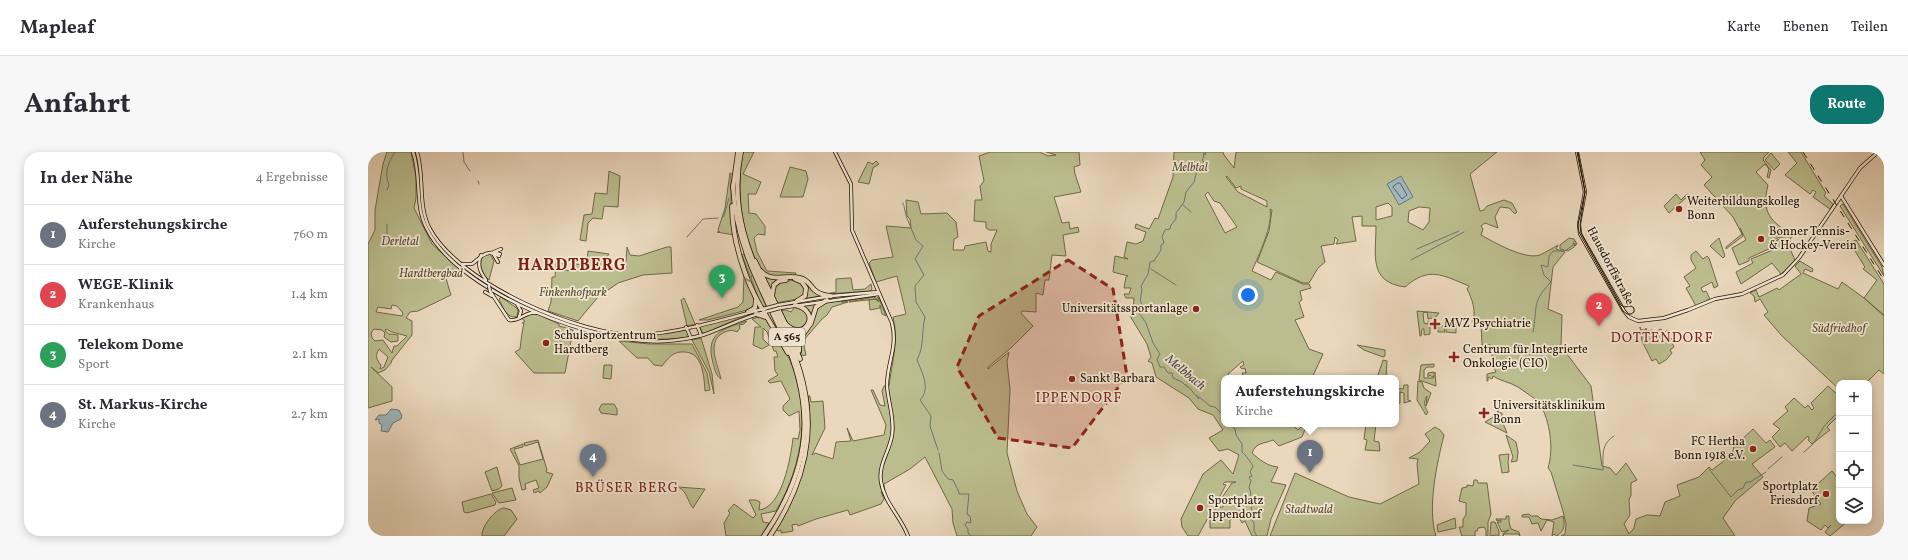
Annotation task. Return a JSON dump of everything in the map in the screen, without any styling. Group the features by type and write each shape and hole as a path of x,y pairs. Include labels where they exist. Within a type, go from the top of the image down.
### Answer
{"highway":[{"name":"A 565","path":"738,152 734,185 735,215 750,264 783,335 794,364 804,405 803,444 798,471 775,525"},
{"name":"A 565","path":"741,152 738,174 738,201 746,244 760,279 789,340 806,391 809,426 805,460 796,489 768,535"},
{"path":"734,185 732,203 734,227 742,260 756,298 766,318 794,364"},
{"path":"746,244 784,321 800,359"},
{"path":"758,267 763,274 770,277 800,278 806,280 817,294 831,296"},
{"path":"773,299 772,288 776,283 783,280 795,279 802,282 806,288 805,296 796,303 808,312 809,318 807,325 804,328 797,330 789,327 784,321"},
{"path":"748,312 755,308 756,298"},
{"path":"806,391 798,344 801,336 811,323 816,307 827,300"},
{"path":"756,314 766,318"}],"main road":[{"path":"413,152 418,169 419,206 423,221 430,235 441,249 459,266 515,302 539,313 578,328 622,338 658,341 701,336 763,310"},
{"path":"417,152 421,169 422,206 426,220 438,241 461,263 487,282 538,309 569,321 599,330 640,335 697,325 748,312 831,296 869,292 879,293"},
{"path":"835,152 850,180 852,188 852,228 892,323 894,342 888,379 892,434 882,464 881,482 889,503 908,536"},
{"name":"Hausdorffstraße","path":"1577,152 1585,192 1579,224 1580,234 1622,308 1629,317 1636,321 1643,322 1670,316 1715,299 1742,294 1780,276 1795,263 1841,196"},
{"path":"1878,152 1860,168 1841,196 1884,265"},
{"path":"461,263 467,265 472,264 481,255 493,253 501,249"},
{"path":"493,253 500,255"},
{"path":"493,253 498,262"},
{"path":"481,255 479,265 480,270 487,282"},
{"path":"869,292 875,285"},
{"path":"489,286 491,292 508,319 518,319 528,313 539,313"},
{"path":"491,292 486,292 494,297"},
{"path":"796,303 879,293"},
{"path":"515,302 521,311 518,319"},
{"path":"697,325 701,336"},
{"path":"686,327 691,338"}],"highlighted area":[{"path":"1068,260 1113,289 1127,376 1072,448 998,438 957,367 979,316"}],"green space":[{"name":"Derletal","path":"387,152 411,152 416,177 416,198 414,208 432,244 464,273 446,277 446,272 444,272 451,295 418,311 410,312 406,318 412,321 412,335 385,370 378,373 371,367 392,387 392,401 368,408 368,244 375,230 375,210 383,164","holes":["392,305 397,306 403,313 402,316 376,312 378,307 391,309","374,329 382,330 385,333 384,337 391,342 398,341 398,335 389,334 385,331 386,329 407,336 397,346 394,346 392,353 383,340 375,341 372,338 371,333","379,349 388,357 384,367 380,369 381,365 377,357"]},
{"path":"414,152 416,152 418,168 416,161"},
{"path":"743,152 754,152 743,174 761,182 756,194 748,194 749,213 756,214 765,226 765,235 758,234 754,238 757,252 767,271 796,273 795,276 770,276 759,269 749,243 741,205 740,178"},
{"path":"990,152 1040,152 1048,156 1056,155 1046,152 1079,152 1080,165 1074,167 1081,192 1054,197 1062,223 1069,222 1070,229 1078,227 1079,232 1063,235 1066,256 1052,255 1049,280 1045,280 1043,295 1036,293 1036,312 1022,311 1021,313 1033,326 1012,347 988,367 988,369 1009,352 1007,362 1010,389 1007,453 1017,491 1027,514 1037,527 1031,536 957,536 953,523 952,509 925,457 910,469 884,484 885,491 881,492 884,499 881,504 850,515 848,510 798,526 797,524 792,525 793,531 781,533 781,530 778,531 776,529 793,497 808,449 810,414 808,396 810,396 811,402 823,401 825,428 812,455 815,453 833,459 836,442 851,441 847,428 853,441 884,435 886,425 871,390 873,390 880,405 885,406 882,391 884,386 889,386 893,360 895,326 893,317 906,314 897,276 876,282 869,263 872,260 893,257 886,226 911,228 910,219 907,216 906,200 918,202 921,214 947,213 956,222 958,237 954,239 953,250 964,250 965,246 986,242 988,251 991,252 991,244 997,230 989,230 986,228 986,222 974,221 975,200 982,200 980,186 984,181 979,156"},
{"name":"Melbtal","path":"1174,152 1223,152 1234,168 1236,152 1497,152 1470,174 1480,211 1484,210 1487,206 1504,200 1512,203 1517,212 1515,214 1509,208 1500,207 1495,217 1498,228 1485,223 1481,226 1483,229 1481,235 1509,250 1526,255 1540,255 1558,245 1556,249 1565,252 1553,267 1548,309 1562,315 1561,346 1591,386 1602,466 1610,468 1616,475 1626,463 1637,480 1631,483 1631,495 1629,500 1630,515 1624,524 1629,534 1634,528 1636,519 1647,515 1660,516 1665,502 1680,496 1677,485 1699,477 1709,467 1712,470 1733,454 1733,448 1753,429 1766,443 1770,440 1775,447 1752,464 1763,477 1735,501 1723,518 1735,536 1561,536 1565,534 1566,524 1551,472 1548,468 1551,444 1549,427 1546,418 1539,402 1518,387 1493,376 1492,379 1488,377 1487,381 1487,374 1496,372 1491,362 1493,348 1491,345 1482,345 1481,322 1472,322 1474,310 1471,297 1467,289 1469,286 1436,274 1421,276 1405,287 1393,284 1385,279 1380,273 1375,257 1376,226 1362,226 1362,216 1352,217 1356,241 1336,244 1338,240 1335,237 1334,244 1321,246 1325,262 1318,268 1309,283 1303,283 1257,262 1269,231 1272,210 1270,209 1267,232 1252,271 1271,280 1276,272 1303,284 1309,284 1311,288 1300,291 1302,300 1299,302 1304,317 1295,320 1309,349 1323,354 1313,375 1243,375 1242,373 1246,373 1245,368 1242,369 1240,367 1244,365 1243,361 1228,375 1221,375 1221,427 1213,415 1198,409 1189,398 1156,377 1152,363 1148,361 1151,357 1147,344 1130,316 1133,313 1134,298 1126,298 1124,294 1129,294 1131,288 1124,288 1126,277 1128,276 1113,272 1115,256 1128,259 1124,257 1127,242 1136,244 1143,241 1146,232 1135,228 1136,224 1149,229 1155,218 1158,219 1173,177","holes":["1227,176 1236,188 1241,186 1241,189 1267,201 1267,207 1238,192 1226,177","1208,192 1214,201 1220,203 1237,227 1225,233 1205,195","1388,203 1392,207 1392,216 1376,220 1376,207","1419,207 1430,208 1429,222 1423,230 1408,222 1409,211"]},
{"path":"1700,152 1769,152 1763,160 1771,170 1769,178 1767,177 1769,169 1765,164 1756,172 1768,185 1766,195 1767,210 1773,220 1792,236 1789,241 1780,237 1771,241 1773,247 1749,258 1749,261 1739,265 1732,248 1746,240 1740,228 1743,236 1726,249 1726,247 1742,234 1733,217 1704,185 1712,177 1701,165 1705,160"},
{"path":"1788,152 1801,152 1826,193 1824,196 1833,204 1830,209 1813,197 1816,192 1813,190 1810,194 1785,175 1797,163"},
{"path":"1771,153 1780,164 1774,170 1765,160"},
{"path":"876,161 879,164 873,168 869,184 858,182 868,162 873,164"},
{"path":"790,167 806,171 808,179 803,197 780,197"},
{"path":"609,171 620,176 618,207 604,206 602,219 593,218 588,223 586,241 580,240 584,215 592,214 595,193 607,194"},
{"path":"418,173 421,202 425,219 430,231 457,262 492,287 513,298 559,316 577,325 535,310 512,299 489,286 468,272 449,257 434,239 424,221 420,204"},
{"path":"730,173 731,214 734,235 717,232 720,232 718,230 725,208"},
{"path":"1676,194 1681,200 1687,194 1689,195 1669,213 1664,206"},
{"path":"1843,204 1882,267 1884,276 1840,206"},
{"path":"1569,238 1574,239 1577,244 1575,246 1575,243 1574,247 1568,251 1560,249 1560,245"},
{"path":"1719,238 1725,256 1723,258 1710,246"},
{"name":"Bonner Tennis- & Hockey-Verein","path":"1780,239 1784,244 1790,241 1793,250 1791,251 1795,260 1781,274 1772,263 1741,284 1736,272 1753,263 1751,259 1775,249 1772,242"},
{"path":"1856,240 1884,284 1884,315 1864,298 1877,280 1863,269 1865,267 1850,243"},
{"name":"Finkenhofpark","path":"627,247 630,255 639,256 671,247 672,273 643,275 618,283 598,297 578,321 548,311 551,302 552,277 555,277 556,263 565,264 564,270 572,271 576,264 590,266 587,261 588,251 609,254 604,261 617,271 626,261"},
{"path":"1696,251 1703,259 1707,256 1709,258 1718,286 1714,288 1712,282 1701,288 1703,292 1706,291 1710,299 1696,306 1686,288 1690,286 1684,277 1696,268 1691,260 1691,255"},
{"path":"490,254 494,261 489,280 482,272 481,259 483,256"},
{"path":"744,254 766,306 762,307 742,255"},
{"name":"Südfriedhof","path":"1800,261 1813,269 1812,272 1805,269 1803,273 1838,289 1842,282 1864,298 1884,316 1884,374 1879,370 1869,380 1836,380 1836,386 1782,336 1764,315 1768,312 1760,299 1755,302 1754,296 1750,293 1756,290 1759,297 1777,288 1779,290 1801,274 1795,266"},
{"path":"746,275 754,296 755,305 751,309 708,320 699,320 738,307 743,302 744,276"},
{"path":"762,275 801,279 821,296 803,299 807,289 803,282 796,279 780,280 771,292"},
{"path":"851,278 853,290 865,289 871,284 872,289 870,291 826,294 836,292 836,279"},
{"path":"787,280 799,281 805,287 804,294 797,299 776,303 773,295 774,288"},
{"path":"876,296 841,302 848,302 832,307 827,315 803,341 806,355 801,356 801,338 819,306 829,302"},
{"path":"501,297 518,309 517,317 507,314 499,299"},
{"path":"874,297 880,301 877,297 879,298 886,316 882,314 880,305 880,308 870,310 869,300 873,299 849,302"},
{"path":"684,298 695,324 687,326 681,300"},
{"path":"819,303 812,319 801,334 797,350 788,328 800,331 810,319 801,306"},
{"path":"795,307 804,309 808,318 805,326 799,329 789,326 781,311 786,310 791,312"},
{"path":"760,310 762,311 737,319 703,334 699,325"},
{"path":"1417,311 1439,313 1436,317 1428,319 1427,312 1423,313 1424,323 1428,324 1428,321 1430,322 1430,334 1424,335 1424,329 1422,329 1420,336"},
{"name":"Schulsportzentrum Hardtberg","path":"535,313 559,324 559,326 573,330 565,373 534,373 515,352 520,349 524,323 522,323 525,321 521,318"},
{"path":"758,317 765,318 786,352 794,372 800,392 802,433 799,453 786,493 776,511 761,514 763,522 769,523 761,536 726,536 724,523 730,513 728,511 734,504 753,518 756,515 749,500 756,500 760,502 759,510 767,507 774,501 784,480 793,438 798,439 800,430 799,411 789,416 783,410 783,406 790,399 781,381 770,383 768,381 778,375 775,371 774,357 778,357 776,351 774,351 767,332 763,328 763,339 769,345 762,349 753,345 755,327 761,327 752,319"},
{"path":"747,321 744,324 739,325 740,328 737,332 731,330 726,331 719,336 716,341 714,353 721,379 716,372 713,363 711,345 718,334 723,330"},
{"path":"1445,324 1456,324 1456,333 1446,332 1446,328 1444,328 1445,332 1437,331 1438,326 1445,326"},
{"path":"1640,327 1641,330 1645,330 1646,328 1647,331 1652,330 1653,333 1661,329 1664,333 1667,330 1669,331 1667,333 1674,342 1672,343 1674,347 1670,350 1672,353 1666,360 1659,364 1656,359 1652,361 1642,341"},
{"path":"583,328 615,334 641,336 686,328 689,337 648,339 622,337"},
{"path":"701,338 712,374 714,394 709,372 692,340"},
{"path":"619,341 650,344 692,344 707,373 710,390 705,391 703,373 699,361 691,353 677,352 669,357 662,366 654,365 648,358 637,358"},
{"path":"1357,345 1385,350 1385,356 1383,357 1364,350"},
{"path":"1383,360 1387,361 1386,375 1378,375"},
{"path":"1434,364 1434,367 1427,367 1424,370 1424,378 1434,378 1434,375 1433,377 1429,375 1428,377 1428,373 1434,372 1434,374 1435,372 1436,386 1419,380 1421,365"},
{"path":"604,365 612,365 611,379 603,378"},
{"path":"1418,381 1422,382 1424,388 1431,393 1426,406 1427,396 1425,400 1425,407 1428,412 1426,415 1417,400"},
{"path":"1404,385 1408,385 1408,400 1411,401 1404,403 1404,393 1400,392 1399,403 1399,388 1403,389"},
{"path":"1828,386 1836,393 1836,418 1827,427 1830,430 1812,444 1808,440 1808,436 1792,451 1785,443 1780,447 1772,437 1780,429 1773,424 1788,411 1785,407 1794,398 1805,408 1808,405 1812,410 1814,408 1811,403"},
{"path":"602,404 614,404 617,409 617,415 601,413 599,409"},
{"path":"1497,409 1499,413 1502,413 1502,421 1507,433 1485,422 1498,414"},
{"path":"1221,427 1294,427 1298,430 1301,427 1306,427 1302,437 1279,446 1273,440 1258,445 1252,453 1267,464 1278,467 1271,482 1286,485 1271,519 1267,536 1252,536 1245,521 1242,523 1240,519 1230,519 1230,528 1210,528 1210,518 1215,518 1215,507 1223,507 1223,496 1232,483 1236,482 1225,482 1223,484 1226,485 1198,536 1188,536 1182,527 1181,519 1203,474 1221,460 1233,474 1239,455 1228,449 1219,451 1209,438 1223,430"},
{"path":"1366,427 1376,427 1374,441 1379,442 1380,451 1365,450 1367,440 1364,439"},
{"name":"Stadtwald","path":"1435,427 1444,435 1434,486 1432,512 1436,536 1270,536 1295,473 1349,497 1380,504 1419,484 1418,459 1409,458 1420,452 1430,441 1425,434"},
{"path":"1506,435 1516,442 1518,452 1517,461 1511,462 1513,457"},
{"path":"538,440 547,470 546,472 553,474 547,487 540,493 539,491 534,493 533,490 539,488 536,480 525,484 526,489 522,490 519,478 519,466 510,449 523,444 523,447 514,449 520,465 543,459 538,442 525,446 524,443"},
{"path":"1509,454 1509,472 1502,473 1499,455"},
{"path":"497,467 502,486 499,489 492,491 485,472"},
{"path":"1832,471 1836,476 1836,524 1844,524 1830,536 1825,532 1831,525 1828,528 1825,525 1821,530 1807,521 1809,508 1821,504 1811,490"},
{"path":"1474,480 1477,480 1478,483 1487,483 1491,514 1488,522 1488,536 1486,536 1486,530 1484,527 1478,528 1477,531 1475,531 1475,536 1462,536 1459,527 1463,527 1463,519 1466,515 1466,503 1459,501 1462,488 1467,487 1467,485 1473,486"},
{"path":"678,487 705,489 693,508 684,491"},
{"path":"512,488 516,500 499,503 492,493"},
{"path":"491,494 496,502 495,505 467,513 464,512 462,502"},
{"path":"504,508 511,510 517,519 504,536 482,536 482,532 489,519 500,509"},
{"path":"1529,514 1531,516 1538,516 1541,519 1552,520 1563,516 1563,529 1557,536 1554,534 1552,536 1554,522 1547,520 1541,531 1538,523 1532,524 1529,517 1522,517 1522,515"},
{"path":"1506,516 1509,516 1511,529 1519,532 1520,536 1518,534 1504,534 1509,530 1502,532 1497,522 1501,522 1501,520 1497,521 1496,519 1506,519"},
{"path":"1455,518 1456,528 1438,532 1437,525"},
{"path":"1491,522 1495,522 1499,531 1499,536 1490,536"}],"water":[{"path":"1401,176 1413,197 1399,205 1387,184"},
{"path":"391,409 399,410 402,416 401,419 393,423 388,432 381,431 382,425 379,423 379,419 375,420 379,415 386,415"}],"waterway":[{"path":"387,190 389,185 387,172 390,160 395,152"},
{"path":"463,152 464,162 470,171"},
{"name":"Melbbach","path":"1206,152 1205,155 1204,153 1203,154 1204,157 1202,160 1204,162 1201,168 1197,170 1194,182 1186,192 1184,202 1176,213 1176,219 1171,225 1170,229 1165,230 1162,237 1164,243 1161,245 1161,250 1154,261 1150,262 1148,274 1141,286 1141,304 1143,306 1139,313 1146,323 1153,343 1160,354 1157,359 1160,367 1164,367 1168,373 1172,373 1173,378 1187,385 1187,387 1189,387 1196,396 1198,396 1198,399 1199,397 1210,406 1215,407 1221,413"},
{"path":"722,218 724,216 729,198"},
{"path":"1183,205 1191,212"},
{"path":"904,206 906,216 916,240 923,246 915,259 924,275 915,286 916,302 925,317 922,344 917,360 923,375 925,386 925,391 920,400 931,416 930,426 938,450"},
{"path":"687,237 703,219 718,218"},
{"path":"387,224 387,238 393,242"},
{"path":"1417,249 1459,231"},
{"path":"1411,260 1464,232"},
{"path":"1565,251 1573,245 1574,241"},
{"path":"1533,332 1536,305 1540,295 1551,282 1544,275 1541,265 1548,267 1549,256 1553,251 1564,251"},
{"path":"1151,269 1176,285"},
{"path":"1826,424 1836,414"},
{"path":"1804,452 1813,444 1825,425"},
{"name":"Melbbach","path":"1233,427 1242,444 1242,452 1253,466 1250,472 1252,476 1249,477 1251,481 1249,487 1251,494 1249,499 1253,504 1251,508 1253,512 1252,511 1250,517 1254,523 1254,531 1257,536"},
{"path":"1573,465 1603,470 1603,455 1605,446 1614,436"},
{"path":"939,453 942,471 948,479 953,480 959,494 969,494 967,514 970,516 971,523 967,522 965,525 971,536"},
{"path":"1768,469 1782,457"},
{"path":"1709,469 1731,497 1738,490 1743,488 1746,482 1750,482 1766,472"}],"tram line":[{"path":"1577,152 1585,192 1578,225 1579,232 1623,311 1627,314 1631,314 1634,312 1634,308 1631,306 1624,307 1621,305 1581,233 1580,225 1585,192 1578,152"}],"railway":[{"path":"1803,152 1884,280"}],"place":[{"name":"Weiterbildungskolleg Bonn","path":"1679,209"},
{"name":"Bonner Tennis- & Hockey-Verein","path":"1761,239"},
{"name":"Telekom Dome","path":"722,298"},
{"name":"Universitätssportanlage","path":"1196,309"},
{"name":"MVZ Psychiatrie","path":"1435,324"},
{"name":"WEGE-Klinik","path":"1599,326"},
{"name":"Schulsportzentrum Hardtberg","path":"546,343"},
{"name":"Centrum für Integrierte Onkologie (CIO)","path":"1454,357"},
{"name":"Sankt Barbara","path":"1072,379"},
{"name":"Universitätsklinikum Bonn","path":"1484,413"},
{"name":"FC Hertha Bonn 1918 e.V.","path":"1753,449"},
{"name":"Auferstehungskirche","path":"1310,473"},
{"name":"St. Markus-Kirche","path":"593,477"},
{"name":"Sportplatz Friesdorf","path":"1826,494"},
{"name":"Sportplatz Ippendorf","path":"1200,508"}],"district":[{"name":"HARDTBERG","path":"572,266"},
{"name":"DOTTENDORF","path":"1662,338"},
{"name":"IPPENDORF","path":"1079,398"},
{"name":"BRÜSER BERG","path":"627,488"}],"park label":[{"name":"Hardtbergbad","path":"431,274"}]}
